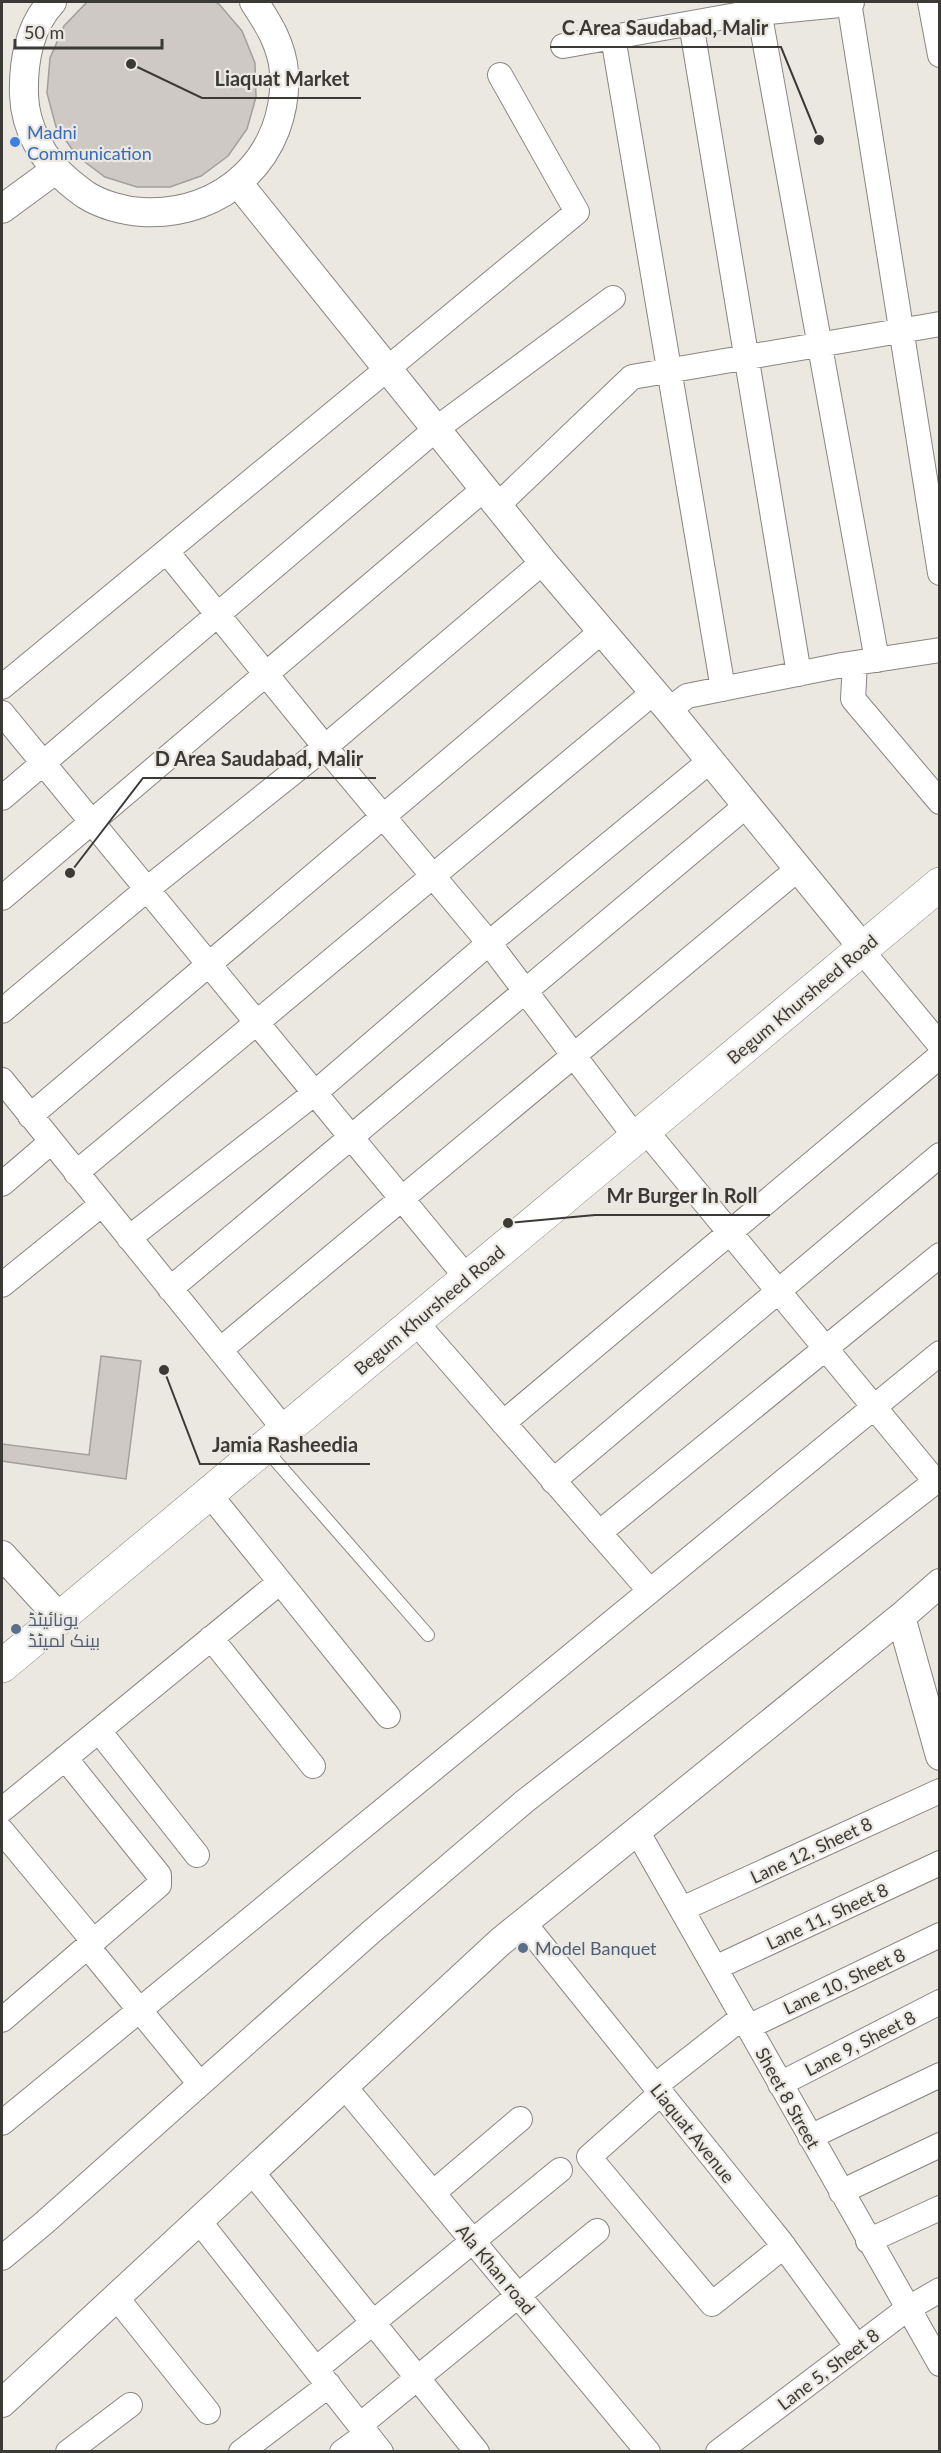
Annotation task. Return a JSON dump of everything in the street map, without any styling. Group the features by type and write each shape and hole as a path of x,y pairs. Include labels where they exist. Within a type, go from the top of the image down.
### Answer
{"main road":[{"name":"Begum Khursheed Road","path":"2,1687 219,1506 274,1445 426,1334 559,1212 867,955 939,884"},
{"name":"Begum Khursheed Road","path":"867,955 939,908"},
{"name":"Begum Khursheed Road","path":"2,1666 274,1445 467,1278 559,1212"}],"street":[{"path":"52,2 31,35 23,70 24,106 35,140 55,170 87,196 125,211 166,213 206,203 238,183 267,150 281,111 284,71 273,31 254,2"},
{"path":"563,46 691,23 758,6 849,2 939,573"},
{"path":"930,2 939,55"},
{"path":"758,6 820,345 866,661 854,699 939,802"},
{"path":"691,23 799,674"},
{"path":"613,37 723,689"},
{"path":"2,687 577,212 500,75"},
{"path":"2,209 55,170"},
{"path":"238,183 543,562 662,701 799,868 939,1045"},
{"path":"2,798 436,429 613,298"},
{"path":"2,898 266,674 491,497 632,378 939,324"},
{"path":"2,2258 369,1933 525,1801 938,1480 874,1407 730,1233 646,1140 574,1055 489,943 325,747 167,552"},
{"path":"2,1011 146,890 325,747 543,562"},
{"path":"30,1116 602,631"},
{"path":"76,1173 433,876 662,701 866,661 939,650"},
{"path":"2,713 467,1278"},
{"path":"129,1238 316,1092 489,943 711,760"},
{"path":"170,1289 747,805"},
{"path":"220,1350 799,868"},
{"path":"503,1423 939,1056"},
{"path":"2,1080 220,1350 274,1445"},
{"path":"2,1184 51,1142"},
{"path":"553,1481 939,1155"},
{"path":"2,1285 102,1204"},
{"path":"600,1533 939,1255"},
{"path":"426,1334 650,1591"},
{"path":"2,2123 939,1353"},
{"path":"219,1506 388,1716"},
{"path":"2,1555 60,1618"},
{"path":"2,1810 280,1582"},
{"path":"2,2403 500,1942 901,1617 939,1583"},
{"path":"901,1617 939,1756"},
{"path":"211,1638 313,1766"},
{"path":"99,1731 197,1854"},
{"path":"2,2020 157,1889 160,1880 159,1875 65,1758"},
{"name":"Lane 12, Sheet 8","path":"682,1910 939,1791"},
{"path":"2,1831 139,2010 200,2084"},
{"name":"Sheet 8 Street","path":"637,1831 939,2364"},
{"name":"Lane 11, Sheet 8","path":"715,1968 939,1863"},
{"name":"Liaquat Avenue","path":"524,1923 784,2246 857,2347"},
{"name":"Lane 10, Sheet 8","path":"784,2246 712,2304 589,2157 658,2090 745,2022 939,1935"},
{"name":"Lane 9, Sheet 8","path":"780,2084 939,2002"},
{"path":"810,2137 939,2075"},
{"name":"Ala Khan road","path":"344,2086 648,2451"},
{"path":"433,2193 520,2119"},
{"path":"841,2192 939,2145"},
{"path":"241,2451 322,2377 373,2322 560,2170"},
{"path":"252,2172 477,2451"},
{"path":"868,2241 939,2208"},
{"path":"199,2221 369,2437"},
{"path":"342,2451 369,2437 418,2377 597,2231"},
{"name":"Lane 5, Sheet 8","path":"718,2451 907,2309 939,2290"},
{"path":"116,2297 208,2412"},
{"path":"68,2451 130,2405"}],"lane":[{"path":"274,1445 428,1635"}],"building":[{"path":"87,2 215,2 219,4 242,31 255,63 256,97 247,129 228,156 201,176 170,187 137,187 105,177 77,156 56,127 47,93 50,58 64,26"},
{"path":"101,1356 141,1361 126,1479 2,1461 2,1444 89,1455"}],"place":[{"name":"Liaquat Market","path":"131,64"},
{"name":"C Area Saudabad, Malir","path":"819,140"},
{"name":"Madni Communication","path":"15,142"},
{"name":"D Area Saudabad, Malir","path":"70,873"},
{"name":"Mr Burger In Roll","path":"508,1223"},
{"name":"Jamia Rasheedia","path":"164,1370"},
{"name":"یونائیٹڈ بینک لمیٹڈ","path":"16,1629"},
{"name":"Model Banquet","path":"523,1948"}]}
